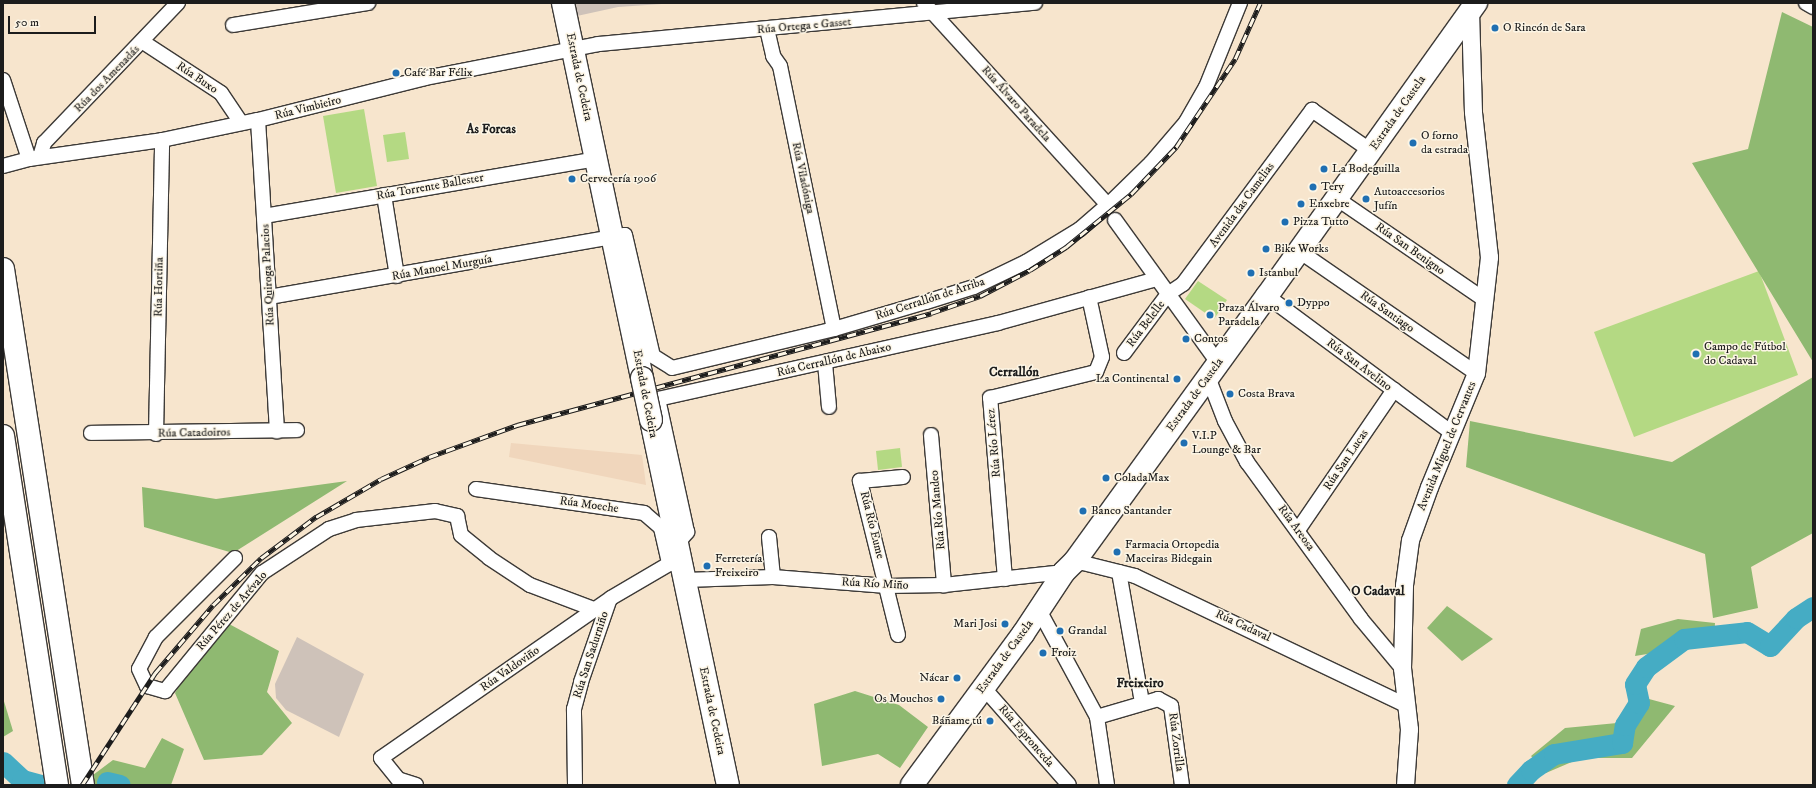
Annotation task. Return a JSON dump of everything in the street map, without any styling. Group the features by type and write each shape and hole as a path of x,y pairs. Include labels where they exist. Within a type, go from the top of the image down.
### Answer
{"main road":[{"name":"Estrada de Cedeira","path":"563,3 614,238 678,562 728,785"},
{"name":"Estrada de Castela","path":"912,785 1267,296 1473,7"},
{"path":"3,269 83,785"},
{"path":"3,436 57,785"}],"street":[{"name":"Rúa dos Amenadás","path":"35,158 44,143 143,42 178,3"},
{"path":"233,25 368,3"},
{"name":"Rúa Álvaro Paradela","path":"924,3 1108,205"},
{"name":"Rúa Ortega e Gasset","path":"573,50 598,44 935,14 1035,3"},
{"name":"Rúa Cerrallón de Arriba","path":"614,238 624,235 653,356 672,368 834,329 974,287 1026,262 1080,229 1108,205 1151,163 1186,122 1206,87 1240,3"},
{"path":"1806,3 1813,7"},
{"name":"Avenida Miguel de Cervantes","path":"1405,785 1409,729 1402,668 1404,585 1410,540 1476,373 1489,257 1473,112 1473,7"},
{"name":"Rúa Viladóniga","path":"767,29 773,56 780,66 834,329"},
{"name":"Rúa Buxo","path":"143,42 220,93 241,123"},
{"name":"Rúa Vimbieiro","path":"3,166 35,158 162,140 258,120 425,78 573,50"},
{"path":"3,80 35,158"},
{"name":"Avenida das Camelias","path":"1168,294 1183,284 1312,110 1371,151"},
{"name":"Rúa Quiroga Palacios","path":"258,120 277,431"},
{"name":"Rúa Hortiña","path":"156,434 162,140"},
{"name":"Rúa Torrente Ballester","path":"264,216 596,159"},
{"path":"384,195 397,276"},
{"name":"Rúa San Benigno","path":"1336,198 1485,300"},
{"path":"1115,220 1168,294 1213,370"},
{"name":"Rúa Manoel Murguía","path":"269,297 614,238"},
{"name":"Rúa Santiago","path":"1299,251 1476,373"},
{"name":"Rúa Cerrallón de Abaixo","path":"678,562 688,532 658,399 825,363 998,323 1156,279"},
{"name":"Rúa Belelle","path":"1124,353 1168,294"},
{"name":"Rúa San Avelino","path":"1267,296 1452,433"},
{"name":"Rúa Río Lérez","path":"1005,579 990,398 1096,372 1102,357 1088,297"},
{"path":"825,363 829,407"},
{"name":"Rúa Areosa","path":"1213,370 1225,421 1247,462 1298,530 1361,619 1402,668"},
{"name":"Rúa San Lucas","path":"1298,530 1394,390"},
{"name":"Rúa Catadoiros","path":"91,434 156,434 297,430"},
{"name":"Rúa Río Mandeo","path":"931,435 944,585"},
{"name":"Rúa Río Eume","path":"898,635 860,481 903,477"},
{"name":"Rúa Moeche","path":"476,488 644,513 660,528 678,562"},
{"name":"Rúa Pérez de Arévalo","path":"235,558 156,637 139,669 147,686 165,691 262,573 329,529 356,520 435,511 456,516 461,535 489,558 530,585 596,610"},
{"path":"769,538 773,577"},
{"name":"Rúa Río Miño","path":"678,562 773,577 887,586 944,585 1005,579 1070,567"},
{"name":"Rúa Valdoviño","path":"416,785 399,782 381,758 596,610 611,598 678,562"},
{"name":"Rúa Cadaval","path":"1070,567 1119,572 1135,576 1406,705"},
{"path":"1097,717 1142,703 1119,572"},
{"name":"Rúa San Sadurniño","path":"575,785 574,709 605,609 611,598"},
{"path":"1039,610 1097,717 1107,785"},
{"name":"Rúa Espronceda","path":"983,687 1069,785"},
{"name":"Rúa Zorrilla","path":"1142,703 1158,699 1171,706 1182,785"}],"shaded area":[{"path":"574,3 676,3 618,7 577,16"},
{"path":"511,443 642,455 646,485 509,457"},
{"path":"297,637 364,674 339,737 286,710 276,698 275,684"}],"green space":[{"path":"1782,12 1813,27 1813,362 1692,163 1748,149"},
{"path":"364,109 377,186 336,193 323,116"},
{"path":"405,132 409,159 387,162 383,135"},
{"name":"Campo de Fútbol do Cadaval","path":"1759,271 1798,375 1634,437 1594,332"},
{"path":"1198,281 1227,300 1214,319 1185,299"},
{"path":"1813,377 1813,533 1751,567 1758,608 1713,618 1705,554 1466,467 1470,421 1672,462"},
{"path":"900,448 902,467 878,470 876,451"},
{"path":"347,481 233,553 144,527 142,487 216,499"},
{"path":"1447,606 1493,639 1462,661 1427,628"},
{"path":"218,618 279,651 267,692 292,723 262,755 204,760 175,693"},
{"path":"1678,619 1715,623 1714,643 1635,656 1641,629"},
{"path":"855,691 899,705 928,727 900,768 878,754 822,766 814,704"},
{"path":"3,698 13,731 3,737"},
{"path":"1649,699 1675,706 1632,758 1581,758 1546,773 1531,756 1565,728 1617,723"},
{"path":"162,738 184,749 171,785 95,785 93,775 113,760 145,768"}],"waterway":[{"path":"1517,785 1531,770 1554,754 1622,743 1625,725 1639,703 1635,684 1646,667 1684,639 1747,632 1770,646 1796,618 1813,607"},
{"path":"3,762 22,780 41,785"},
{"path":"107,782 120,785"}],"railway":[{"path":"82,785 155,673 213,605 261,558 316,517 381,479 429,457 517,425 931,313 980,296 1030,270 1066,247 1131,194 1176,147 1235,59 1260,3"}],"place":[{"name":"O Rincón de Sara","path":"1495,28"},
{"name":"Café Bar Félix","path":"396,73"},
{"name":"O forno da estrada","path":"1413,143"},
{"name":"La Bodeguilla","path":"1324,169"},
{"name":"Cervecería 1906","path":"572,179"},
{"name":"Tery","path":"1313,187"},
{"name":"Autoaccesorios Jufín","path":"1366,199"},
{"name":"Enxebre","path":"1301,204"},
{"name":"Pizza Tutto","path":"1285,222"},
{"name":"Bike Works","path":"1266,249"},
{"name":"Istanbul","path":"1251,273"},
{"name":"Dyppo","path":"1289,303"},
{"name":"Praza Álvaro Paradela","path":"1210,315"},
{"name":"Contos","path":"1186,339"},
{"name":"Campo de Fútbol do Cadaval","path":"1696,354"},
{"name":"La Continental","path":"1177,379"},
{"name":"Costa Brava","path":"1230,394"},
{"name":"V.I.P Lounge & Bar","path":"1184,443"},
{"name":"ColadaMax","path":"1106,478"},
{"name":"Banco Santander","path":"1083,511"},
{"name":"Farmacia Ortopedia Maceiras Bidegain","path":"1117,552"},
{"name":"Ferretería Freixeiro","path":"707,566"},
{"name":"Mari Josi","path":"1005,624"},
{"name":"Grandal","path":"1060,631"},
{"name":"Froiz","path":"1043,653"},
{"name":"Nácar","path":"957,678"},
{"name":"Os Mouchos","path":"941,699"},
{"name":"Báñame tú","path":"990,721"}],"district":[{"name":"As Forcas","path":"491,129"},
{"name":"Cerrallón","path":"1014,372"},
{"name":"O Cadaval","path":"1378,591"},
{"name":"Freixeiro","path":"1140,683"}]}
